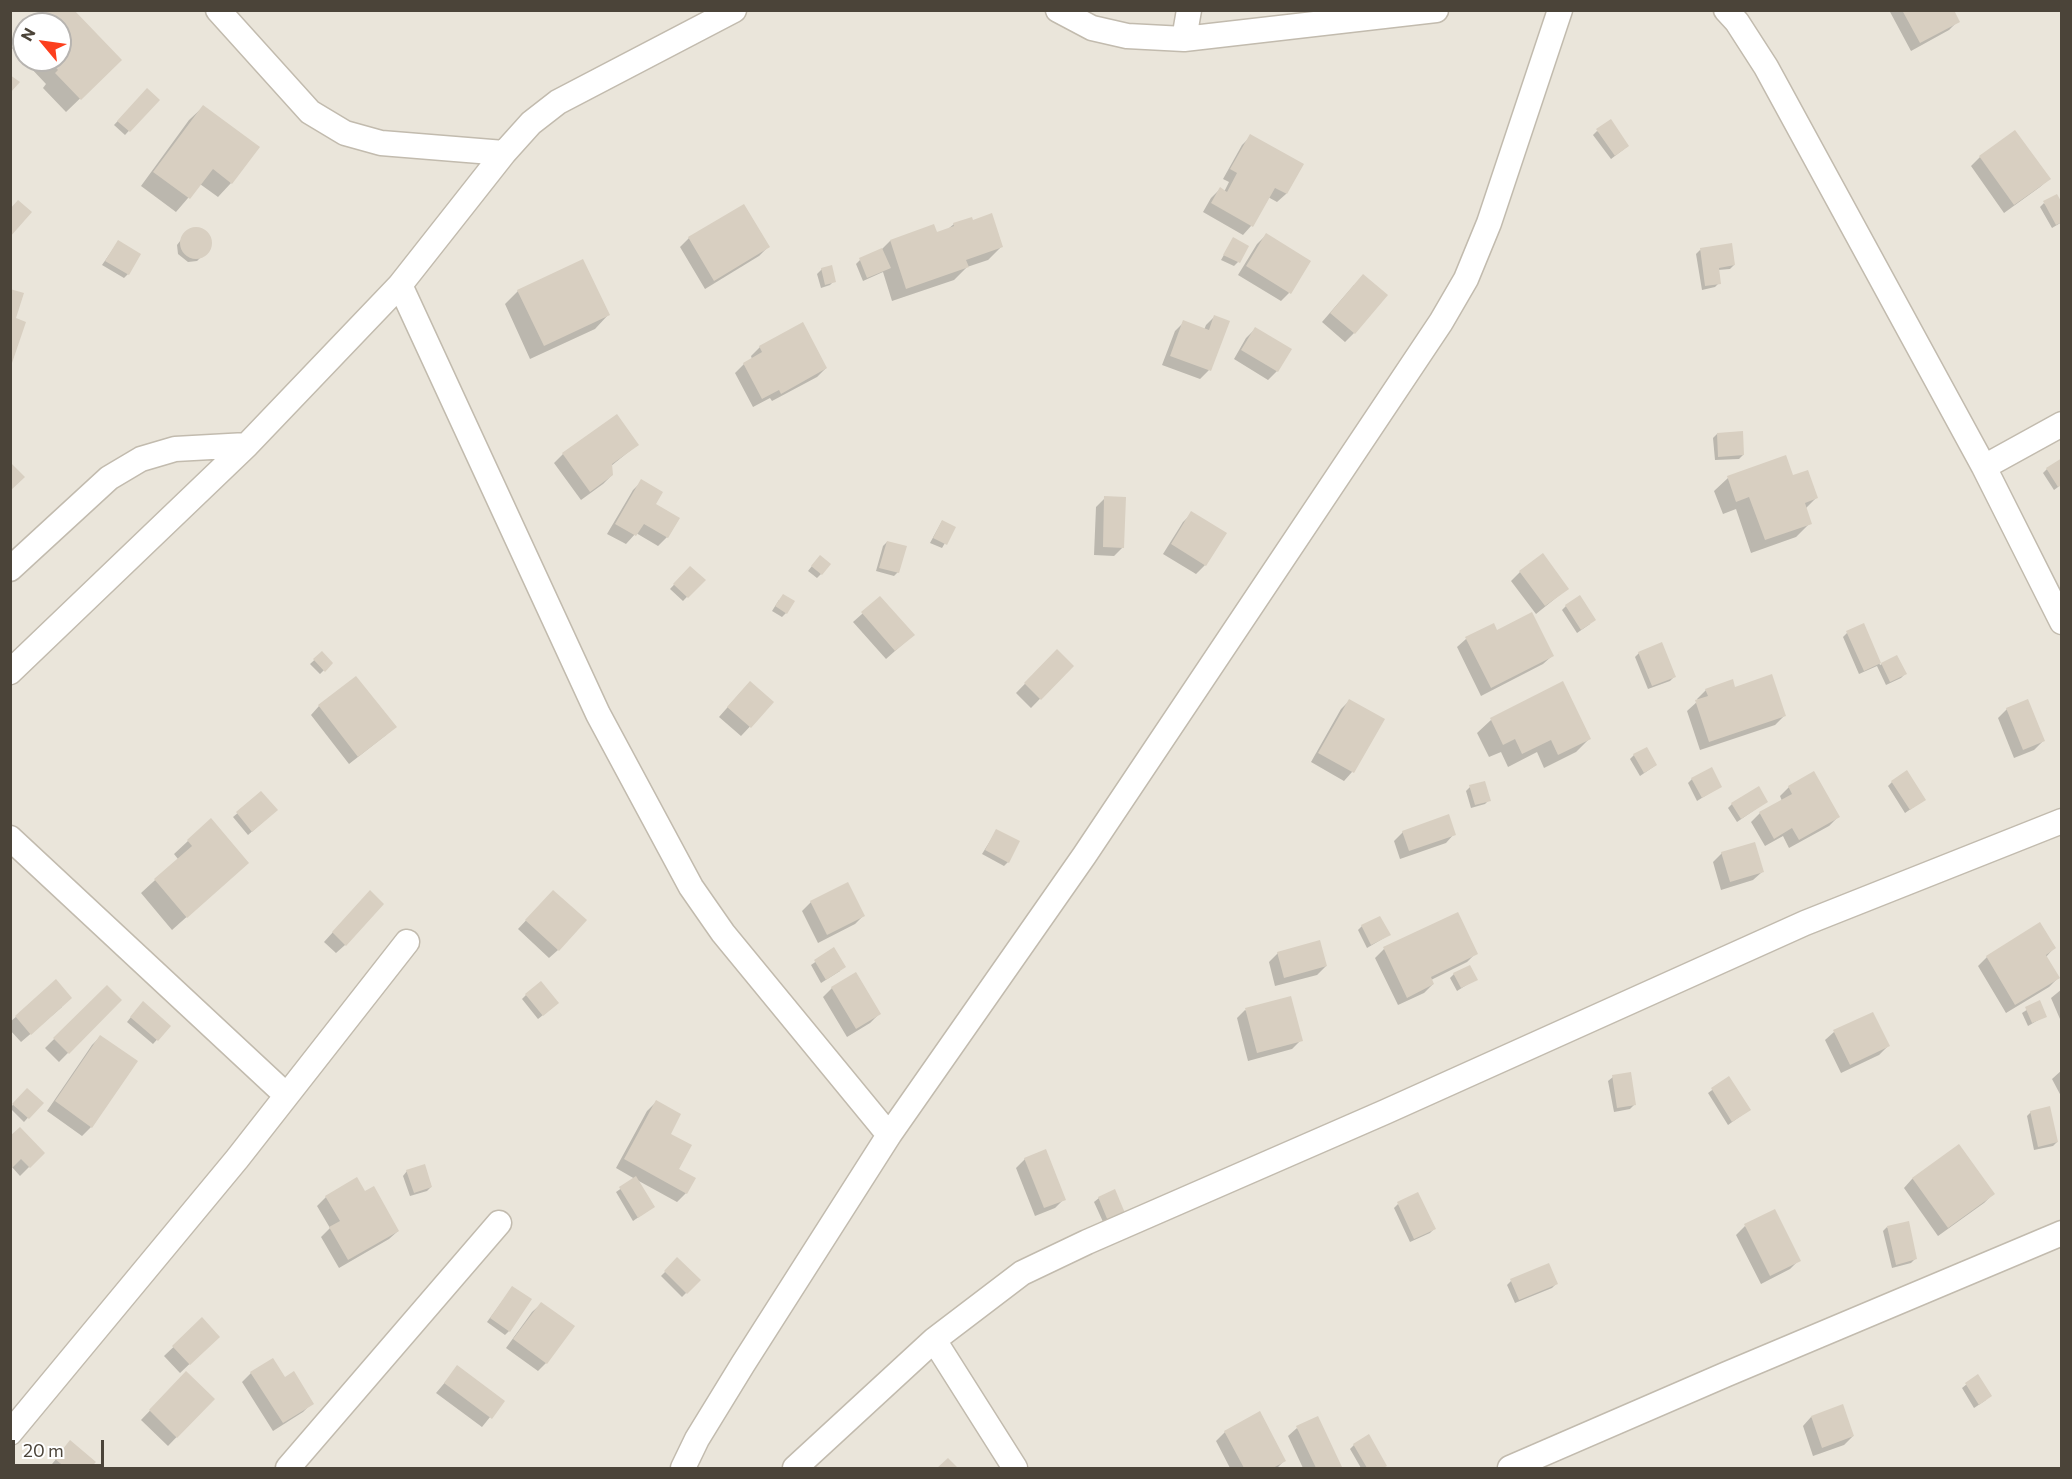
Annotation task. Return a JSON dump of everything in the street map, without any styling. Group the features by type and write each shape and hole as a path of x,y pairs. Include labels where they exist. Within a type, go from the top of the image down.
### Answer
{"street":[{"path":"218,10 310,112 345,133 381,143 504,153"},
{"path":"10,672 247,445 400,285 504,153 531,123 558,102 734,10"},
{"path":"1058,10 1092,28 1127,36 1184,39 1436,10"},
{"path":"1184,39 1189,10"},
{"path":"683,1468 743,1364 889,1135 1084,856 1441,322 1466,279 1489,223 1560,10"},
{"path":"1726,10 1737,22 1766,66 1984,467 2061,622"},
{"path":"400,285 598,714 691,887 723,933 889,1135"},
{"path":"1984,467 2061,424"},
{"path":"10,569 109,478 141,459 175,449 247,445"},
{"path":"795,1468 934,1340 1022,1273 1805,923 2061,821"},
{"path":"10,838 286,1095"},
{"path":"10,1433 229,1168 407,942"},
{"path":"288,1468 500,1223"},
{"path":"1510,1468 1737,1369 2061,1233"},
{"path":"934,1340 1015,1468"}],"shaded area":[{"path":"11,11 2061,11 2061,1468 11,1468"}],"building":[{"path":"48,10 74,10 122,60 81,100 55,73 72,72 72,12 46,12"},
{"path":"1902,10 1954,10 1960,22 1920,43"},
{"path":"10,75 20,82 10,93"},
{"path":"147,88 160,100 130,132 117,121"},
{"path":"203,105 260,147 232,184 213,169 190,199 153,172"},
{"path":"1611,119 1629,146 1615,156 1596,129"},
{"path":"2015,130 2051,179 2014,205 1979,156"},
{"path":"1250,134 1304,164 1287,194 1275,188 1253,227 1211,203 1220,187 1227,192 1237,173 1230,169"},
{"path":"2057,194 2062,203 2062,222 2056,225 2043,201"},
{"path":"18,200 32,212 10,237 10,209"},
{"path":"744,204 770,247 714,281 688,237"},
{"path":"992,213 1003,247 966,260 969,267 906,289 890,240 934,224 937,232 954,226 953,223 972,217 973,220"},
{"path":"196,227 207,232 212,243 207,254 196,259 185,254 180,243 185,232"},
{"path":"1266,233 1311,261 1291,294 1246,266"},
{"path":"1233,237 1249,246 1240,263 1223,255"},
{"path":"118,240 141,254 129,275 105,261"},
{"path":"1732,243 1735,265 1719,268 1721,284 1705,286 1700,248"},
{"path":"882,248 891,268 867,278 859,258"},
{"path":"583,259 610,315 544,346 517,290"},
{"path":"832,265 836,282 825,285 821,268"},
{"path":"1363,274 1388,295 1355,334 1330,313"},
{"path":"10,289 24,293 16,318 26,322 11,366"},
{"path":"1214,315 1230,321 1211,371 1170,356 1183,320 1209,330"},
{"path":"803,322 827,368 781,394 779,390 762,399 743,363 762,352 759,346"},
{"path":"1255,327 1292,349 1278,372 1241,350"},
{"path":"617,414 639,445 612,464 613,475 590,492 562,453"},
{"path":"1743,431 1744,455 1718,457 1717,433"},
{"path":"1786,455 1793,475 1808,470 1818,498 1805,503 1812,524 1765,540 1749,497 1736,502 1727,476"},
{"path":"2062,458 2062,485 2058,487 2046,468"},
{"path":"10,462 25,477 10,491"},
{"path":"641,479 663,492 656,504 680,518 668,538 644,524 636,536 615,524"},
{"path":"1104,496 1126,497 1124,548 1103,547"},
{"path":"1191,511 1227,533 1206,566 1171,544"},
{"path":"942,520 956,527 947,545 933,538"},
{"path":"887,541 907,546 899,573 879,568"},
{"path":"1543,553 1569,589 1545,606 1519,571"},
{"path":"820,555 831,564 822,575 811,566"},
{"path":"690,566 706,580 688,598 673,584"},
{"path":"783,594 795,601 787,614 775,606"},
{"path":"1580,595 1596,620 1581,630 1565,605"},
{"path":"880,596 915,635 895,651 861,612"},
{"path":"1532,612 1554,656 1491,688 1465,637 1494,623 1497,630"},
{"path":"1864,623 1881,663 1864,671 1846,631"},
{"path":"1662,642 1676,677 1652,686 1638,652"},
{"path":"1057,649 1074,666 1041,700 1024,683"},
{"path":"322,651 333,663 325,672 313,659"},
{"path":"1897,655 1907,674 1890,682 1881,663"},
{"path":"1772,674 1786,716 1709,742 1695,700 1708,696 1705,689 1733,679 1735,687"},
{"path":"356,676 397,727 358,757 318,705"},
{"path":"750,681 774,702 751,728 727,707"},
{"path":"1563,681 1591,739 1558,755 1551,740 1522,754 1515,739 1503,745 1490,718"},
{"path":"1349,699 1385,719 1354,773 1318,753"},
{"path":"2028,699 2045,741 2023,750 2006,708"},
{"path":"1647,747 1657,765 1644,773 1633,754"},
{"path":"1712,767 1722,787 1702,798 1691,778"},
{"path":"1907,770 1926,800 1910,810 1891,781"},
{"path":"1814,771 1840,817 1799,840 1792,828 1774,839 1759,812 1792,794 1788,786"},
{"path":"1485,781 1491,801 1475,805 1469,785"},
{"path":"1759,786 1768,802 1741,819 1731,803"},
{"path":"261,791 278,810 252,832 236,812"},
{"path":"1449,814 1456,835 1409,851 1402,831"},
{"path":"211,818 249,863 187,918 154,879 192,846 187,840"},
{"path":"996,829 1020,841 1009,863 985,850"},
{"path":"1755,842 1764,872 1730,882 1721,852"},
{"path":"848,882 865,916 827,935 810,901"},
{"path":"370,890 384,904 346,946 332,932"},
{"path":"553,890 587,920 559,951 525,920"},
{"path":"1458,912 1478,954 1431,977 1434,984 1407,998 1383,947"},
{"path":"1380,916 1391,935 1371,945 1361,925"},
{"path":"2040,922 2056,948 2046,955 2060,978 2015,1005 1986,956"},
{"path":"1320,940 1327,966 1284,978 1277,952"},
{"path":"834,947 846,967 826,980 814,960"},
{"path":"1470,965 1478,980 1461,988 1453,973"},
{"path":"856,972 881,1014 856,1029 831,987"},
{"path":"56,979 72,998 31,1035 15,1016"},
{"path":"541,981 559,1003 543,1016 525,994"},
{"path":"107,985 122,1000 69,1054 53,1038"},
{"path":"1291,996 1303,1041 1257,1053 1245,1008"},
{"path":"2040,1000 2047,1017 2032,1023 2025,1007"},
{"path":"143,1001 171,1026 158,1041 130,1017"},
{"path":"1873,1012 1890,1046 1850,1065 1833,1030"},
{"path":"100,1035 138,1061 92,1128 55,1101"},
{"path":"1631,1072 1636,1105 1617,1108 1612,1075"},
{"path":"1729,1076 1751,1110 1732,1122 1711,1088"},
{"path":"27,1088 44,1103 29,1119 12,1104"},
{"path":"656,1100 681,1114 671,1134 692,1145 679,1169 696,1178 687,1194 624,1159"},
{"path":"2050,1106 2058,1142 2038,1147 2030,1111"},
{"path":"20,1127 45,1153 30,1168 21,1159 10,1170 10,1136"},
{"path":"1959,1144 1995,1194 1948,1228 1912,1178"},
{"path":"1046,1149 1066,1200 1044,1208 1024,1158"},
{"path":"425,1164 432,1187 414,1193 406,1170"},
{"path":"636,1176 655,1207 638,1218 619,1187"},
{"path":"357,1177 365,1191 374,1186 399,1231 348,1260 329,1227 340,1221 325,1196"},
{"path":"1115,1189 1125,1213 1108,1221 1098,1197"},
{"path":"1418,1192 1436,1229 1414,1239 1397,1202"},
{"path":"1775,1209 1801,1261 1770,1276 1744,1224"},
{"path":"1909,1221 1917,1259 1896,1265 1887,1226"},
{"path":"677,1257 701,1280 687,1294 664,1271"},
{"path":"1549,1263 1558,1284 1519,1300 1510,1279"},
{"path":"512,1286 532,1299 510,1332 490,1318"},
{"path":"541,1302 575,1326 547,1364 513,1339"},
{"path":"202,1317 220,1337 190,1365 172,1346"},
{"path":"273,1358 285,1377 294,1371 314,1404 283,1423 250,1372"},
{"path":"457,1365 505,1401 492,1419 444,1383"},
{"path":"186,1371 215,1399 177,1438 149,1410"},
{"path":"1978,1374 1992,1396 1979,1405 1965,1383"},
{"path":"1843,1404 1854,1436 1822,1448 1811,1416"},
{"path":"1260,1411 1286,1461 1273,1468 1244,1468 1224,1431"},
{"path":"1318,1416 1342,1467 1316,1468 1296,1426"},
{"path":"1369,1434 1387,1466 1383,1468 1367,1468 1353,1444"},
{"path":"70,1440 96,1462 90,1468 66,1468 55,1459"},
{"path":"948,1458 958,1468 937,1468"}]}
